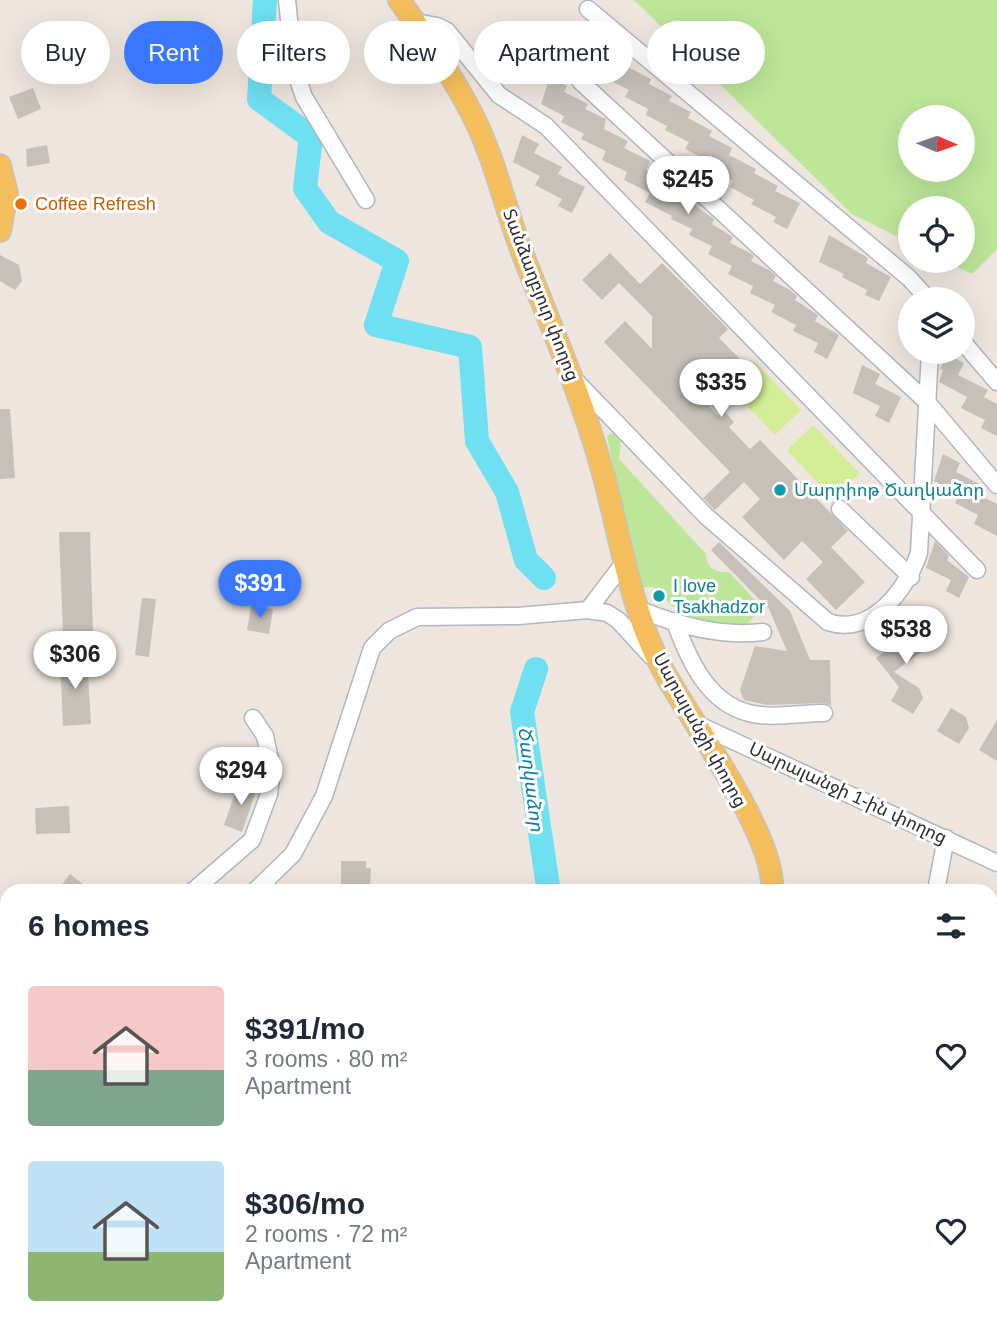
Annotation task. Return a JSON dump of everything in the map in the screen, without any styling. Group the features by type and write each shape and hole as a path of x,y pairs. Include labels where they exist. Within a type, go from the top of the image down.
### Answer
{"main road":[{"name":"Տանձաղբյուր փողոց","path":"399,0 414,21"},
{"name":"Տանձաղբյուր փողոց","path":"454,84 473,115 524,257 575,380 603,474 623,564 638,609"},
{"path":"0,165 6,194 0,231"},
{"name":"Սարալանջի փողոց","path":"638,609 663,670 699,725 764,851 773,884"}],"street":[{"path":"287,0 294,68 304,97 366,200"},
{"path":"589,9 917,287"},
{"path":"460,48 499,95 546,126 978,570"},
{"path":"583,84 927,402 997,485"},
{"path":"975,356 997,382"},
{"path":"575,380 706,516 828,622 842,627 856,625 900,594 911,577 919,553 929,364"},
{"path":"840,509 911,577"},
{"path":"588,610 623,564"},
{"path":"638,609 676,625 738,635 763,632"},
{"path":"262,884 293,855 324,796 372,648 389,631 417,617 426,616 518,616 588,610 607,613 618,620 663,670"},
{"path":"676,625 699,674 730,706 750,713 824,713"},
{"path":"201,884 252,840 269,794 272,769 265,736 253,718"},
{"name":"Սարալանջի 1-ին փողոց","path":"699,725 997,863"},
{"path":"937,884 946,838"}],"green space":[{"path":"634,0 997,0 997,249 975,271 975,196 898,196 898,237 852,214 720,84 765,84 765,21 655,21"},
{"path":"754,361 801,410 775,435 728,386"},
{"path":"813,425 860,474 833,499 787,450"},
{"path":"615,432 621,440 619,459 706,554 710,566 720,572 729,572 762,608 746,625 736,628 675,617 676,610 654,587 639,587 607,436"}],"building":[{"path":"633,70 647,77 647,84 672,96 669,101 691,112 688,118 712,131 709,136 732,148 729,155 756,169 754,173 778,186 775,191 800,203 787,229 773,222 776,217 751,204 754,200 730,187 733,181 706,167 709,161 685,149 689,142 665,130 667,126 646,115 648,109 625,97 629,90 617,84 633,84"},
{"path":"548,84 563,84 567,86 564,92 588,104 585,109 606,119 604,129 628,141 624,148 650,161 646,170 688,196 696,203 694,205 714,219 712,224 733,237 730,243 754,256 751,261 769,270 776,276 773,281 790,290 797,296 795,300 818,315 815,321 839,335 827,359 814,352 818,343 793,331 796,325 771,312 775,305 750,293 753,286 728,274 732,266 708,254 712,246 689,235 692,229 645,202 650,193 624,180 627,172 602,160 606,151 581,139 584,134 561,122 564,116 541,104"},
{"path":"33,88 41,109 18,119 9,97"},
{"path":"522,135 539,144 534,153 562,167 558,174 585,187 572,213 558,206 562,199 535,185 540,176 513,162"},
{"path":"47,145 50,163 27,167 26,149"},
{"path":"829,235 868,258 866,263 891,277 879,301 865,295 867,290 842,277 844,274 819,262"},
{"path":"610,253 640,284 662,263 728,329 719,338 740,359 701,398 718,416 724,411 734,422 729,427 750,449 760,440 848,531 831,547 865,582 836,610 806,579 823,562 802,541 784,560 742,517 760,499 744,482 715,510 703,498 730,472 604,342 625,321 652,349 652,316 619,283 602,300 582,280"},
{"path":"0,255 19,265 22,281 15,290 0,281"},
{"path":"942,364 964,364 958,375 988,390 984,397 997,404 997,436 981,428 985,420 961,408 967,397 939,382 943,370 940,369"},
{"path":"862,365 880,374 875,384 901,397 889,423 875,416 880,406 853,393"},
{"path":"0,409 10,409 15,478 0,479"},
{"path":"943,454 960,463 956,472 981,485 977,494 997,504 997,536 974,524 978,515 955,503 959,494 934,481"},
{"path":"59,532 90,532 93,634 63,634"},
{"path":"935,541 949,556 947,560 969,577 959,598 946,591 951,580 926,568"},
{"path":"719,542 790,611 810,660 830,660 831,705 767,705 744,700 740,690 755,646 787,651 769,609 711,550"},
{"path":"142,598 156,599 149,657 135,655"},
{"path":"251,606 273,609 269,634 247,630"},
{"path":"923,623 936,641 894,672 919,688 923,698 913,714 891,701 899,687 876,658"},
{"path":"87,657 91,724 63,726 60,658"},
{"path":"951,708 966,717 969,728 959,744 937,731"},
{"path":"997,720 997,761 979,750"},
{"path":"239,782 257,788 242,832 224,825"},
{"path":"69,806 70,833 36,834 35,808"},
{"path":"341,861 366,861 366,868 371,868 370,884 341,884"},
{"path":"70,874 83,884 62,884"}],"waterway":[{"name":"Ծաղկաձոր","path":"265,0 259,99 311,137 305,188 329,222 397,261 376,325 470,347 477,441 507,492 526,560 544,578"},
{"name":"Ծաղկաձոր","path":"536,669 522,712 548,884"}],"place":[{"name":"Coffee Refresh","path":"21,204"},
{"name":"Մարրիոթ Ծաղկաձոր","path":"780,490"},
{"name":"I love Tsakhadzor","path":"659,596"}]}
